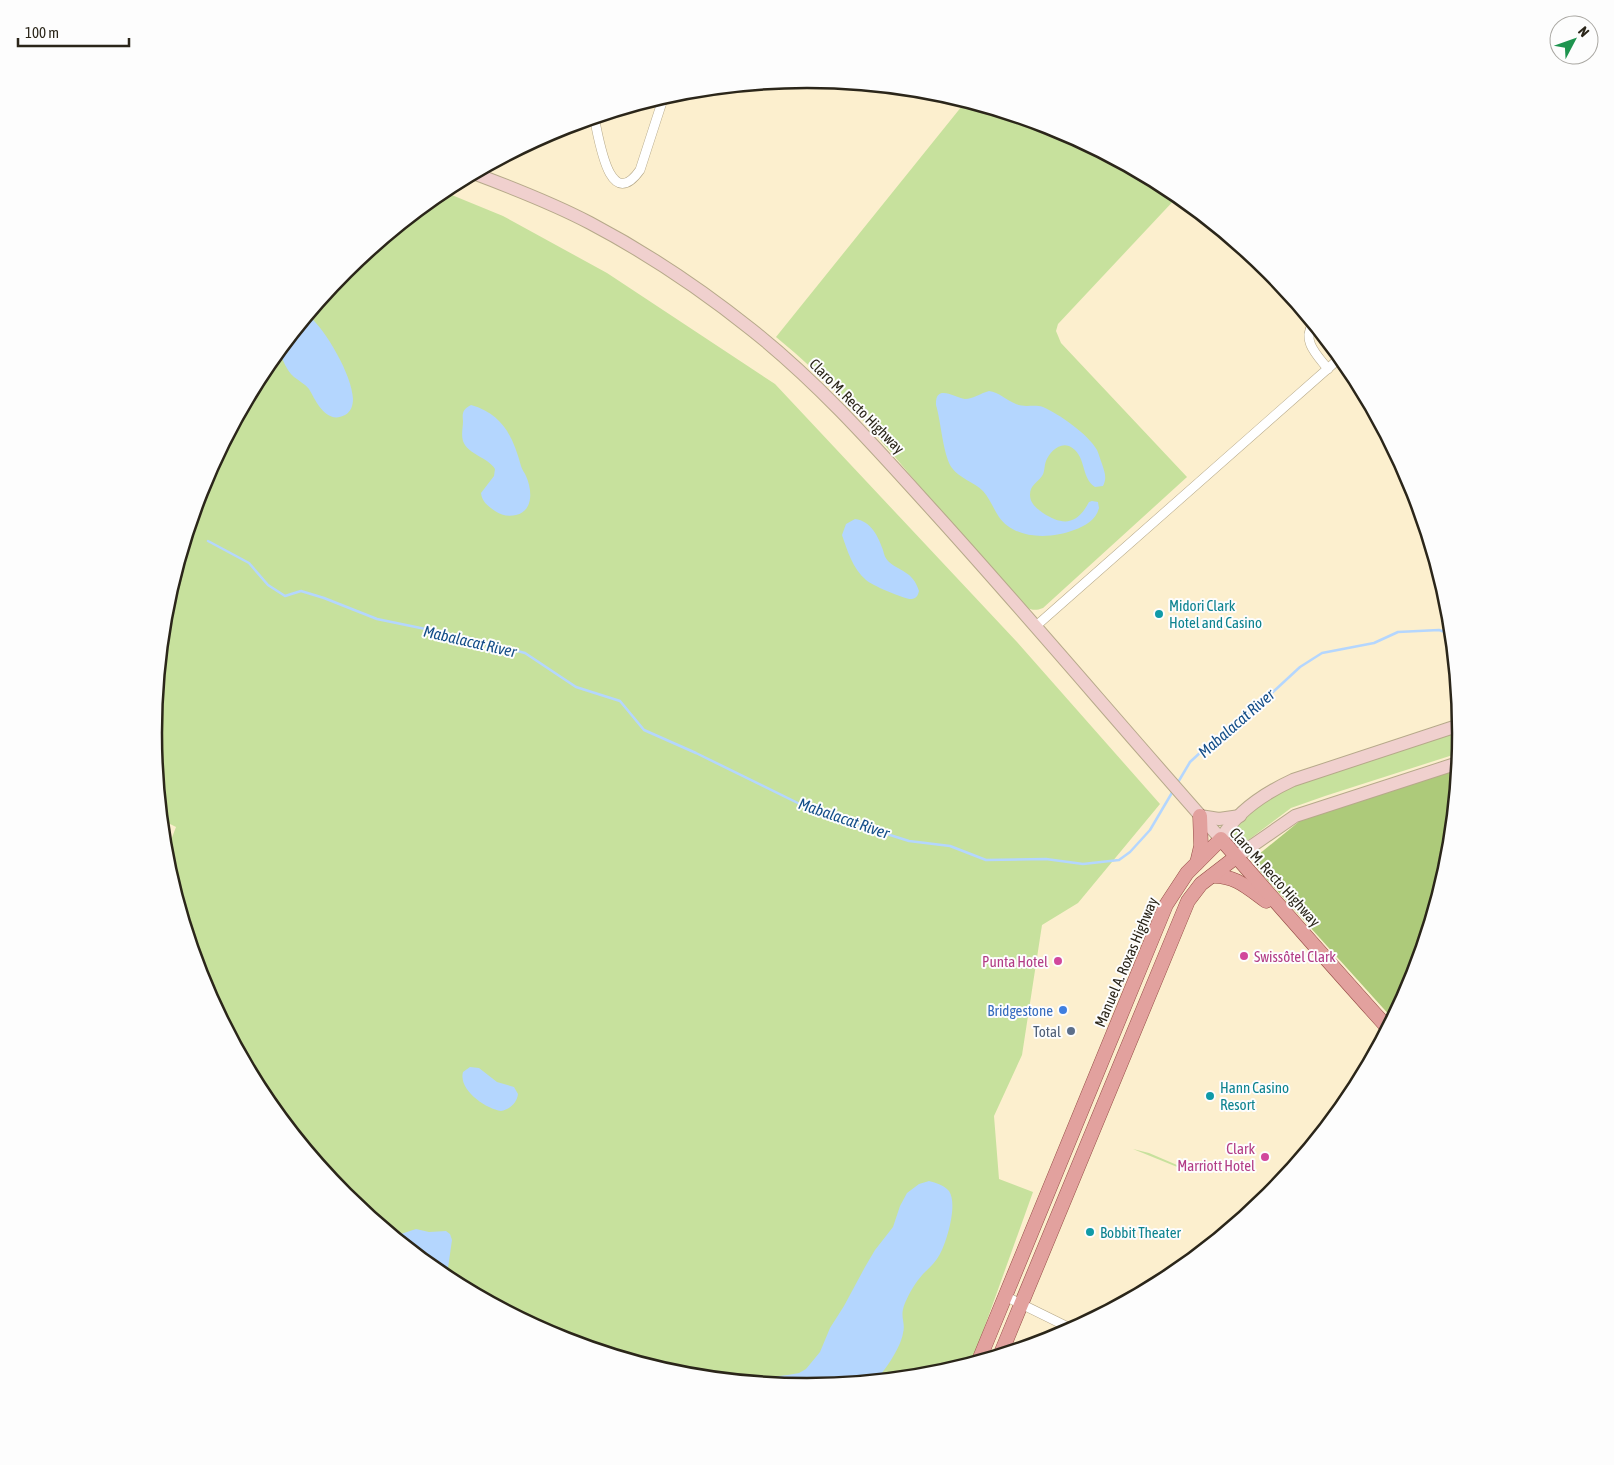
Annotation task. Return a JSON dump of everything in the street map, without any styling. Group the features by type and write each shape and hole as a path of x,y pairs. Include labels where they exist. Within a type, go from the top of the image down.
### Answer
{"main road":[{"name":"Claro M. Recto Highway","path":"481,176 589,222 626,243 696,289 760,336 804,376 862,432 1036,626 1184,799 1383,1022"},
{"name":"Manuel A. Roxas Highway","path":"981,1354 1163,912 1187,873 1220,839 1227,828 1254,803 1275,788 1293,780 1452,728"},
{"path":"1004,1346 1183,912 1188,901 1201,884 1295,816 1451,765"},
{"path":"1197,863 1201,846 1200,816 1218,819 1240,816"},
{"path":"1212,876 1223,876 1239,882 1284,913"}],"street":[{"path":"596,124 606,170 615,180 623,184 634,178 640,170 661,104"},
{"path":"1310,329 1309,338 1312,348 1328,369"},
{"path":"1036,626 1335,363"},
{"path":"1005,1296 1064,1324"}],"green space":[{"path":"962,106 1014,122 1092,154 1130,174 1173,202 1058,324 1056,331 1061,343 1187,477 1043,608 1033,610 1020,603 863,421 813,369 776,337"},
{"path":"451,195 503,216 607,273 775,384 1017,642 1160,804 1078,903 1042,925 1022,1055 994,1116 999,1179 1033,1192 974,1356 891,1372 807,1378 723,1372 681,1365 640,1356 560,1328 484,1291 414,1244 382,1217 351,1189 322,1158 295,1125 248,1055 211,979 196,940 174,858 171,839 176,827 169,823 163,775 163,690 174,607 196,525 211,486 248,410 295,340 322,307 351,276 382,248 414,221"},
{"path":"1452,732 1451,755 1291,808 1243,844 1236,843 1231,837 1232,831 1258,805 1278,790"},
{"path":"1451,770 1440,858 1430,899 1418,940 1387,1013 1256,865 1258,855 1301,820"},
{"path":"1133,1149 1149,1153 1192,1173"}],"water":[{"path":"312,319 330,342 348,378 353,399 349,412 338,417 332,417 327,414 318,405 309,389 294,377 282,358"},
{"path":"989,391 1019,405 1040,406 1050,410 1073,425 1093,444 1098,452 1105,473 1103,486 1095,487 1090,483 1079,454 1065,445 1058,447 1049,455 1043,474 1032,486 1030,492 1032,503 1040,511 1050,517 1063,521 1069,521 1080,515 1089,502 1098,502 1098,512 1090,522 1074,530 1055,535 1034,536 1024,534 1006,525 983,491 952,468 944,447 936,405 937,398 942,393 946,393 968,399"},
{"path":"471,405 491,414 510,436 530,487 529,504 522,513 513,516 502,515 486,504 483,499 481,493 494,476 495,469 488,462 469,450 463,441 463,413"},
{"path":"855,519 861,520 870,526 879,540 887,560 913,579 919,591 916,597 909,599 896,595 861,576 851,559 842,535 846,524"},
{"path":"470,1067 479,1068 497,1082 514,1087 518,1094 515,1103 501,1111 488,1107 474,1098 463,1079 463,1072"},
{"path":"929,1181 945,1187 951,1197 952,1213 943,1248 913,1288 903,1308 904,1329 902,1339 885,1370 883,1373 849,1376 807,1378 775,1376 799,1373 806,1369 820,1352 830,1328 865,1267 875,1250 893,1227 900,1206 907,1193 919,1184"},
{"path":"416,1229 429,1232 446,1231 450,1234 452,1240 448,1268 414,1244 402,1234"}],"waterway":[{"name":"Mabalacat River","path":"208,541 249,563 268,585 285,596 301,591 377,619 469,638 525,653 576,687 620,701 644,730 696,753 814,811 909,841 950,846 986,860 1046,859 1083,864 1119,860 1130,852 1150,830 1173,791"},
{"name":"Mabalacat River","path":"1177,784 1190,762 1214,740 1260,704 1300,667 1322,653 1374,643 1398,632 1439,630 1444,632"}],"place":[{"name":"Midori Clark Hotel and Casino","path":"1159,614"},
{"name":"Swissôtel Clark","path":"1244,956"},
{"name":"Punta Hotel","path":"1058,961"},
{"name":"Bridgestone","path":"1063,1010"},
{"name":"Total","path":"1071,1031"},
{"name":"Hann Casino Resort","path":"1210,1096"},
{"name":"Clark Marriott Hotel","path":"1265,1157"},
{"name":"Bobbit Theater","path":"1090,1232"}]}
